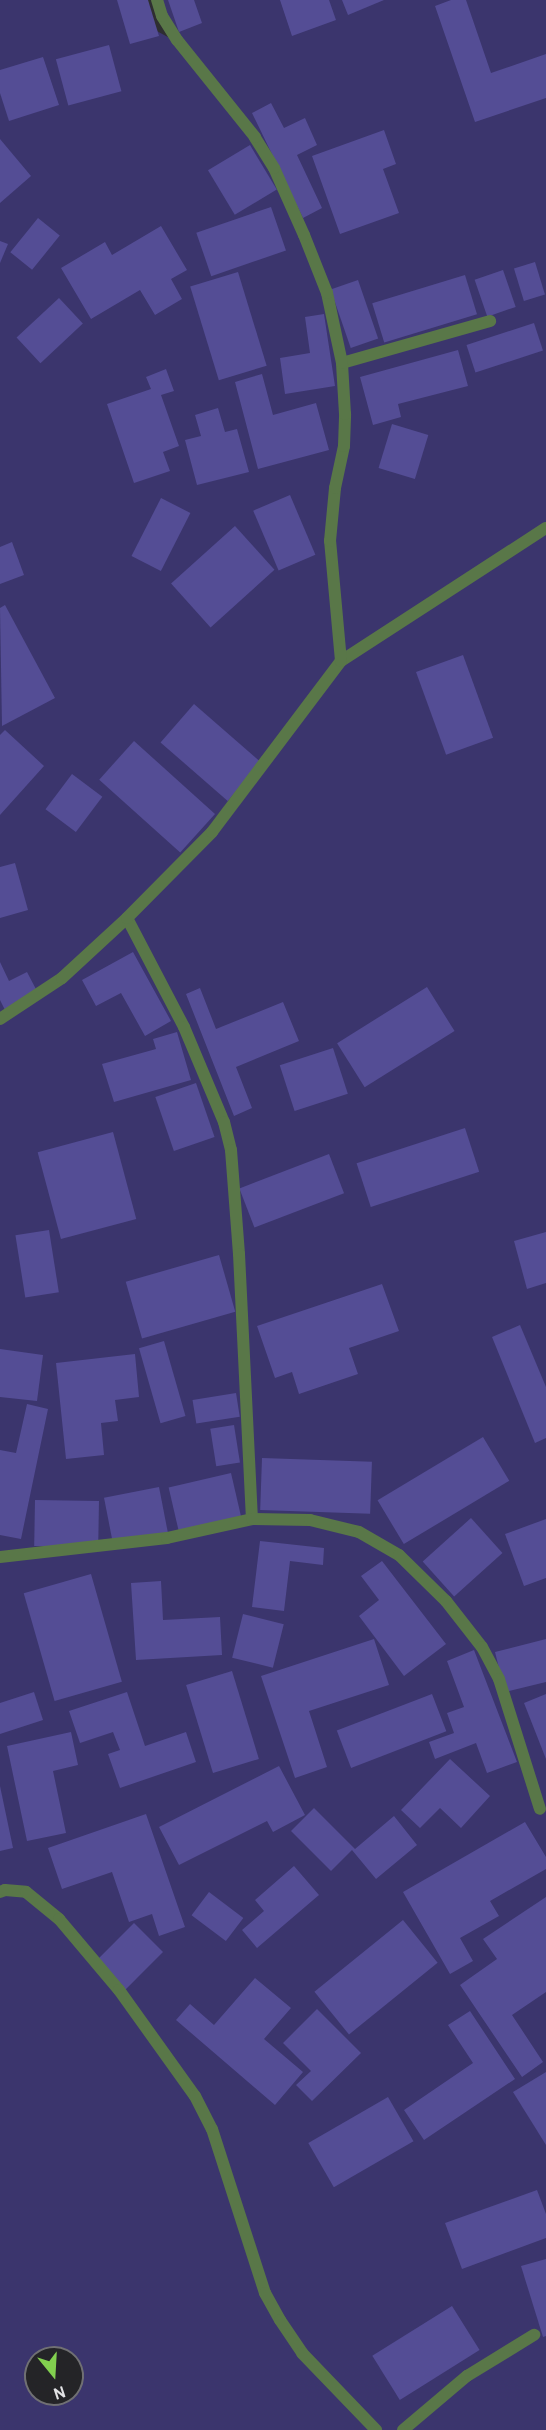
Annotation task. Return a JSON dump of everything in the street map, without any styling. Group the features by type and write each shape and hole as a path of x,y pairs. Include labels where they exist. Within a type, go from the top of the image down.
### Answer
{"street":[{"path":"157,0 162,16 177,40 255,137 274,168 327,293 342,363 344,446 335,488 330,541 341,662"},
{"path":"342,363 490,321"},
{"path":"0,1019 62,978 127,918 212,832 341,662 546,528"},
{"path":"127,918 184,1027 224,1122 231,1150 239,1254 252,1519"},
{"path":"0,1557 167,1538 252,1519 310,1520 359,1532 388,1547 413,1568 471,1632 490,1660 540,1809"},
{"path":"0,1892 26,1892 59,1919 119,1990 195,2096 212,2129 265,2293 302,2353 376,2430"},
{"path":"403,2430 467,2376 534,2336"}],"shaded area":[{"path":"0,0 126,0 135,19 175,41 159,0 546,0 546,2430 0,2430"}],"building":[{"path":"117,0 148,0 159,36 130,44"},
{"path":"168,0 194,0 202,23 179,32"},
{"path":"280,0 329,0 336,20 292,36"},
{"path":"342,0 384,0 348,15"},
{"path":"451,0 466,0 491,73 546,54 546,98 475,122 435,6"},
{"path":"109,45 121,91 68,106 56,59"},
{"path":"43,57 59,105 9,121 0,93 0,70"},
{"path":"271,103 284,128 305,118 317,145 297,155 322,208 303,218 252,113"},
{"path":"384,130 396,164 383,169 399,213 340,234 312,156"},
{"path":"0,139 31,176 0,203"},
{"path":"250,145 277,190 235,215 208,170"},
{"path":"271,207 286,250 211,276 196,233"},
{"path":"38,218 60,236 32,270 10,252"},
{"path":"161,226 187,270 171,279 182,299 155,315 140,290 91,319 61,268 105,242 112,255"},
{"path":"0,241 8,244 0,263"},
{"path":"535,262 545,295 524,301 514,268"},
{"path":"503,270 516,307 487,317 475,280"},
{"path":"238,272 267,366 219,380 190,287"},
{"path":"465,275 477,314 384,343 372,303"},
{"path":"358,280 378,339 351,348 331,289"},
{"path":"59,298 83,324 40,363 17,338"},
{"path":"324,314 335,386 285,394 280,358 310,353 305,317"},
{"path":"534,323 543,351 475,373 466,345"},
{"path":"458,350 468,386 398,404 401,417 373,425 360,377"},
{"path":"166,369 174,391 161,395 179,446 163,452 170,471 134,483 107,404 151,389 146,377"},
{"path":"262,374 273,415 316,403 329,450 258,469 235,382"},
{"path":"218,408 225,432 237,429 249,472 197,485 185,440 201,436 195,415"},
{"path":"392,424 428,435 415,479 379,468"},
{"path":"290,495 315,555 279,570 253,511"},
{"path":"161,498 190,513 161,571 131,556"},
{"path":"235,526 274,570 211,627 171,584"},
{"path":"12,542 24,575 0,584 0,547"},
{"path":"5,605 55,698 2,726 0,608"},
{"path":"463,655 493,738 446,755 416,672"},
{"path":"194,704 261,762 228,801 161,742"},
{"path":"5,730 44,766 0,815 0,735"},
{"path":"134,741 215,814 180,853 99,780"},
{"path":"72,774 102,797 76,832 46,809"},
{"path":"15,863 28,910 0,918 0,867"},
{"path":"133,952 171,1021 145,1036 121,993 96,1006 82,980"},
{"path":"0,962 9,981 27,972 38,993 5,1010 0,1000"},
{"path":"427,987 455,1031 365,1087 337,1043"},
{"path":"200,988 216,1029 283,1002 299,1041 236,1067 252,1108 234,1116 186,994"},
{"path":"177,1032 191,1080 114,1102 102,1064 156,1049 153,1039"},
{"path":"333,1048 348,1094 295,1111 280,1065"},
{"path":"196,1083 215,1137 174,1151 155,1097"},
{"path":"465,1128 479,1172 371,1207 357,1163"},
{"path":"113,1132 136,1219 61,1239 38,1152"},
{"path":"329,1154 344,1193 254,1228 239,1188"},
{"path":"49,1230 59,1292 25,1298 15,1235"},
{"path":"546,1232 546,1283 527,1289 514,1241"},
{"path":"219,1255 235,1312 142,1338 126,1282"},
{"path":"382,1284 399,1331 349,1348 358,1374 299,1394 292,1372 275,1378 257,1326"},
{"path":"520,1325 546,1387 546,1438 535,1443 492,1337"},
{"path":"164,1341 185,1416 161,1423 139,1348"},
{"path":"0,1349 43,1355 37,1401 0,1397"},
{"path":"135,1354 139,1397 115,1400 118,1421 101,1423 104,1455 66,1459 56,1363"},
{"path":"236,1393 240,1417 196,1424 193,1400"},
{"path":"27,1404 48,1409 21,1539 0,1535 0,1450 16,1453"},
{"path":"234,1425 240,1463 216,1466 210,1429"},
{"path":"483,1437 509,1481 404,1544 378,1500"},
{"path":"262,1458 372,1462 370,1514 260,1510"},
{"path":"231,1473 242,1519 179,1533 169,1487"},
{"path":"159,1487 168,1534 113,1545 104,1498"},
{"path":"35,1500 99,1501 98,1547 34,1546"},
{"path":"471,1518 502,1553 454,1596 423,1561"},
{"path":"546,1519 546,1578 524,1586 505,1534"},
{"path":"260,1541 324,1548 323,1565 290,1561 284,1611 252,1607"},
{"path":"382,1561 446,1644 404,1676 359,1616 379,1600 361,1576"},
{"path":"91,1574 122,1682 55,1701 24,1593"},
{"path":"161,1581 163,1620 220,1617 222,1655 136,1660 131,1583"},
{"path":"243,1614 284,1624 273,1668 232,1658"},
{"path":"374,1639 389,1685 309,1711 327,1767 295,1778 261,1676"},
{"path":"546,1639 546,1682 505,1692 495,1652"},
{"path":"474,1650 517,1762 487,1773 476,1743 435,1759 429,1742 454,1733 447,1713 464,1707 447,1661"},
{"path":"232,1671 259,1759 213,1773 186,1685"},
{"path":"34,1692 43,1720 0,1734 0,1703"},
{"path":"127,1692 145,1746 186,1732 196,1762 120,1788 108,1754 120,1750 113,1732 80,1743 69,1711"},
{"path":"432,1694 446,1731 351,1768 337,1731"},
{"path":"546,1694 546,1759 524,1703"},
{"path":"71,1732 78,1765 53,1771 66,1833 27,1841 7,1746"},
{"path":"450,1759 490,1796 461,1828 440,1808 420,1828 401,1810"},
{"path":"279,1766 305,1815 273,1832 267,1821 179,1865 159,1827"},
{"path":"0,1786 13,1848 0,1851"},
{"path":"314,1808 355,1849 394,1816 417,1845 376,1879 352,1850 331,1871 291,1831"},
{"path":"146,1814 185,1927 159,1936 152,1914 129,1922 112,1872 62,1889 48,1848"},
{"path":"525,1822 546,1857 546,1869 490,1901 499,1916 460,1938 473,1961 450,1974 403,1892"},
{"path":"294,1866 319,1895 257,1948 242,1930 264,1911 255,1900"},
{"path":"209,1892 243,1918 226,1941 192,1915"},
{"path":"546,1897 546,1992 512,2015 543,2062 522,2077 460,1985 497,1959 483,1939"},
{"path":"403,1920 438,1963 349,2034 314,1992"},
{"path":"134,1923 163,1952 125,1990 96,1961"},
{"path":"255,1978 291,2008 264,2039 303,2072 275,2105 176,2020 190,2004 214,2025"},
{"path":"317,2009 361,2053 312,2101 296,2085 311,2071 283,2043"},
{"path":"470,2011 515,2079 424,2140 404,2110 473,2063 448,2025"},
{"path":"546,2072 546,2145 513,2092"},
{"path":"388,2097 414,2141 334,2187 308,2143"},
{"path":"537,2190 546,2214 546,2238 462,2269 445,2223"},
{"path":"546,2259 546,2336 543,2337 521,2266"},
{"path":"452,2306 480,2350 400,2400 372,2356"}]}
